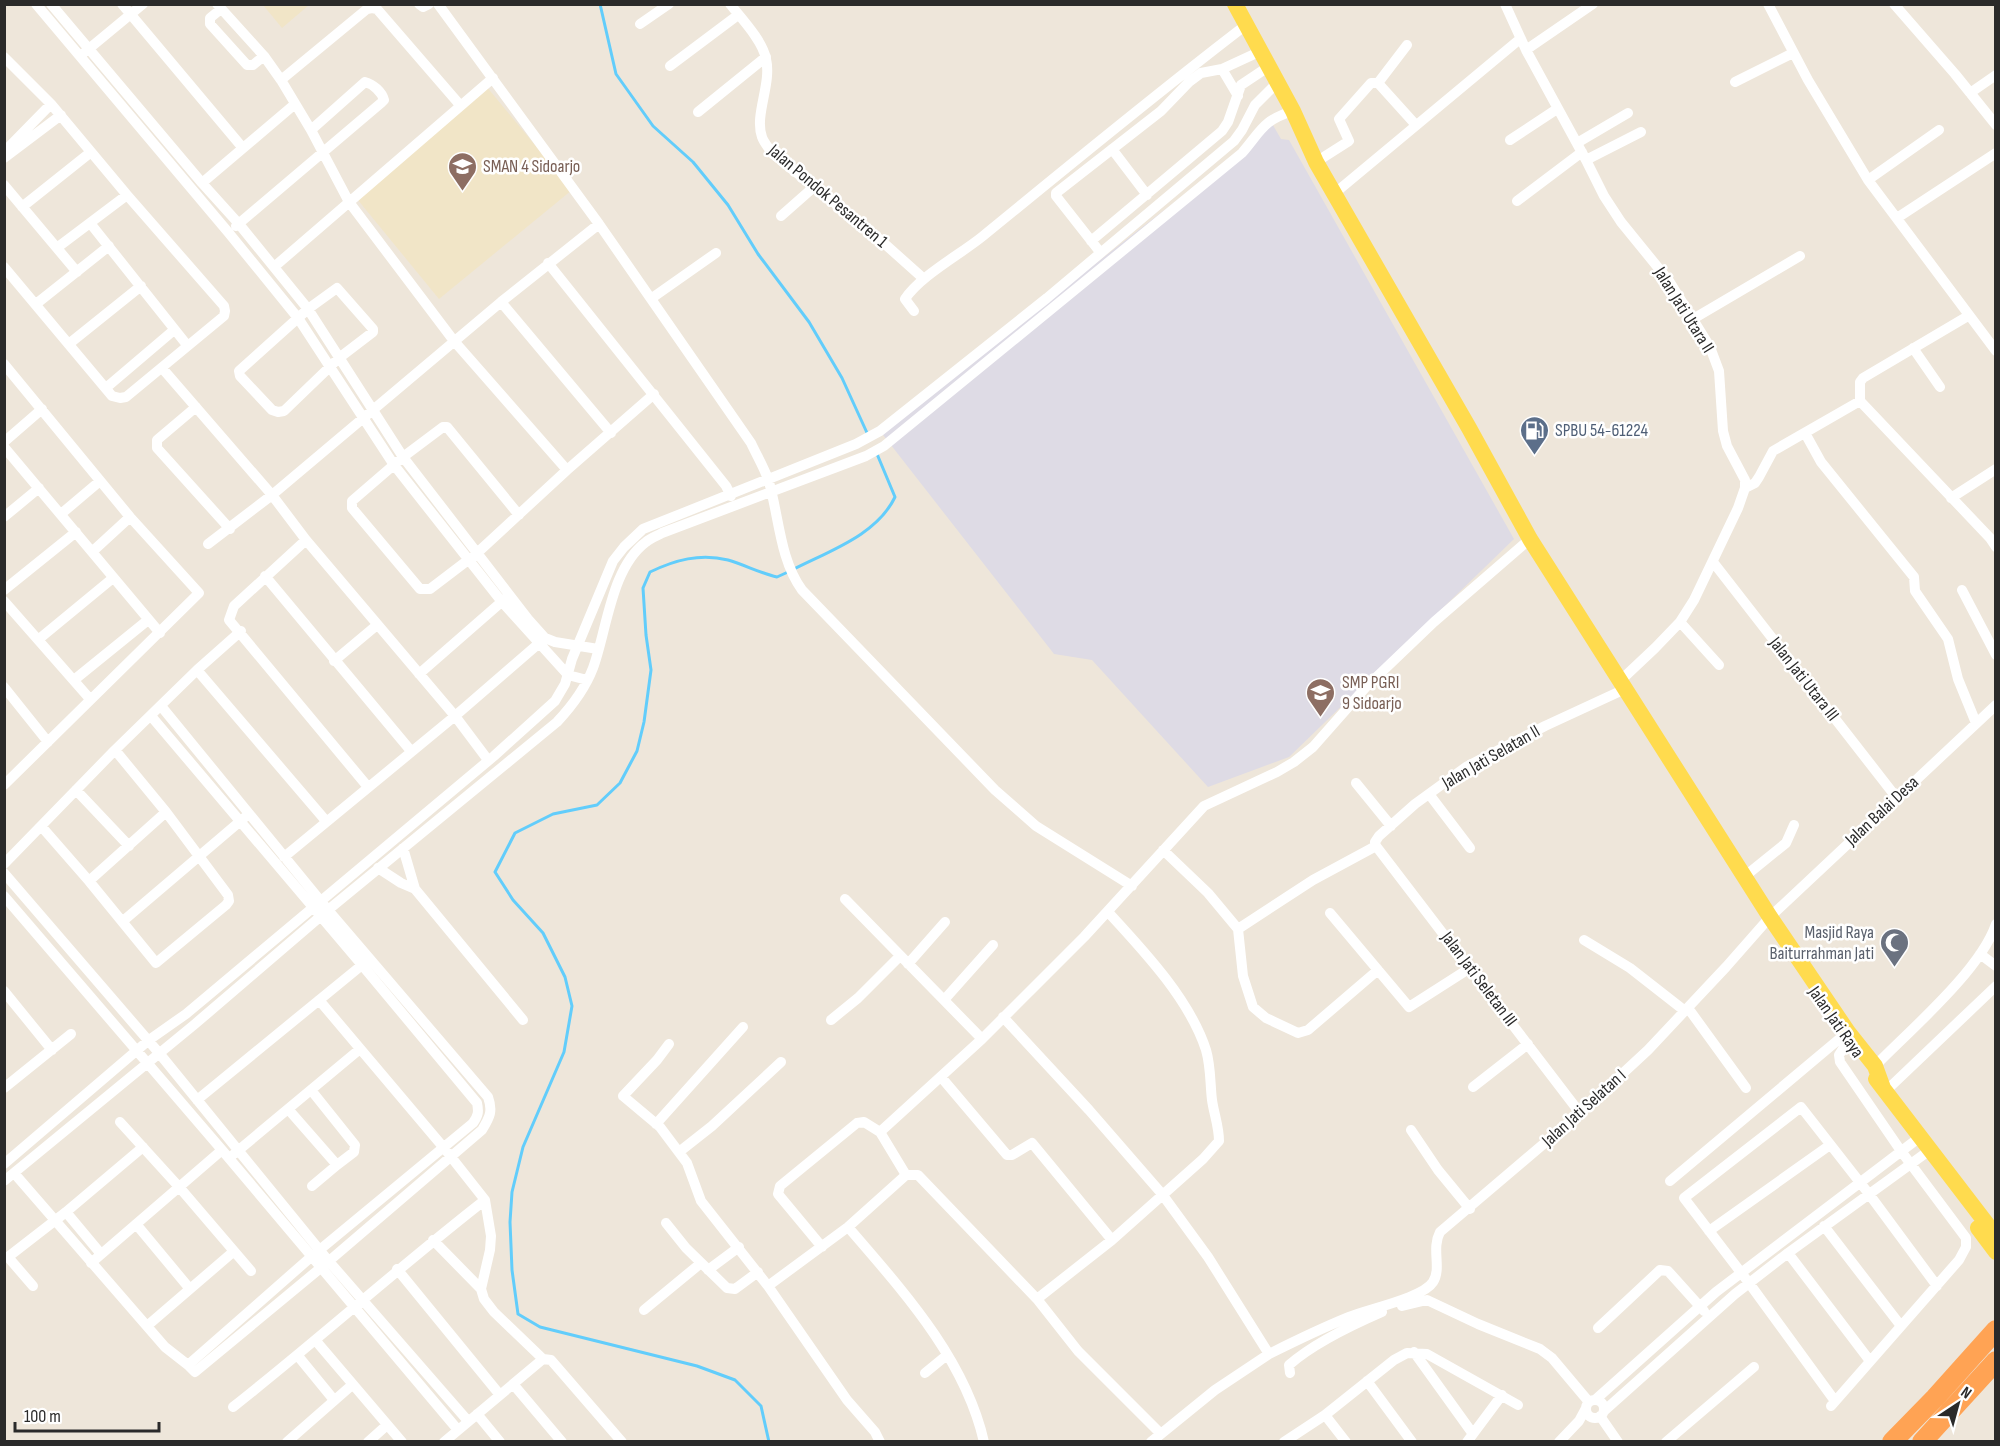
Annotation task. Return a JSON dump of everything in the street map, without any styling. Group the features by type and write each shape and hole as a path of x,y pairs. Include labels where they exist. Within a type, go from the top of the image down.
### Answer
{"highway":[{"path":"1892,1442 1935,1398 1995,1330"},
{"path":"1922,1442 1995,1361"}],"main road":[{"path":"1234,4 1293,111 1317,162 1530,539 1744,878 1782,934"},
{"name":"Jalan Jati Raya","path":"1782,934 1782,944 1846,1038 1995,1224"},
{"name":"Jalan Jati Raya","path":"1782,934 1848,1032 1875,1066"},
{"path":"1875,1066 1886,1087"},
{"name":"Jalan Jati Raya","path":"1886,1087 1995,1236"},
{"name":"Jalan Jati Raya","path":"1952,1178 1958,1201 1995,1252"}],"street":[{"path":"36,4 84,52 239,224 308,309 403,457 472,557"},
{"path":"51,4 84,52 298,318 394,465 568,675 587,680"},
{"path":"122,4 242,147"},
{"path":"84,52 143,4"},
{"path":"419,4 423,7 429,4"},
{"path":"438,4 652,298 744,432 768,479 787,558 797,584 995,790 1036,826 1132,886"},
{"path":"640,24 669,4"},
{"path":"698,112 766,57 762,46 730,4"},
{"name":"Jalan Jati Utara II","path":"1505,4 1526,51 1604,196 1621,222 1669,281 1710,347 1719,371 1723,432 1730,453 1744,480 1745,488"},
{"path":"1526,51 1593,4"},
{"path":"1768,4 1832,122 1868,180 1968,316 1995,348"},
{"path":"1894,4 1995,125"},
{"path":"264,56 253,65 247,65 210,24 210,18 219,7 264,56 296,104 349,202 454,341 567,470"},
{"path":"280,81 367,9 372,8 377,9 460,105"},
{"path":"670,66 738,15"},
{"path":"914,311 905,299 924,279 982,237 1172,81 1246,25"},
{"path":"1335,194 1415,124 1520,39"},
{"path":"1378,83 1407,45"},
{"path":"1116,258 1091,241 1056,196 1060,189 1161,111 1201,73 1222,69 1261,51"},
{"path":"1735,82 1793,52"},
{"path":"4,55 61,115 224,306 224,316 126,397 120,398 112,396 107,387 4,267"},
{"name":"Jalan Pondok Pesantren 1","path":"766,57 768,74 760,120 761,136 772,153 815,186 924,279"},
{"path":"1091,241 1222,130 1228,122 1243,82 1268,67"},
{"path":"1222,69 1238,96"},
{"path":"1970,93 1995,75"},
{"path":"274,267 494,78"},
{"path":"228,232 381,103 384,100 383,96 365,82 311,130"},
{"path":"719,506 731,496 856,444 880,431 1047,298 1234,141 1255,105 1277,83"},
{"path":"1317,162 1349,141 1340,122 1341,115 1371,83 1378,83 1415,124"},
{"path":"4,152 51,104"},
{"path":"202,183 242,147 296,104"},
{"path":"1510,140 1557,109"},
{"path":"151,716 239,822 316,904 488,1096 491,1107 491,1116 482,1130 447,1152 188,1365 165,1347 56,1221 10,1175 7,1158 142,1046 186,1014 316,904 491,758 555,701 561,692 570,664 613,561 643,529 771,492 866,456 884,446 1242,153 1259,129 1270,120 1293,111"},
{"path":"1517,201 1582,152 1628,113"},
{"path":"4,158 61,115"},
{"path":"1868,180 1939,130"},
{"path":"1582,152 1641,132"},
{"path":"1112,149 1147,195"},
{"path":"22,207 91,152"},
{"path":"1897,218 1995,153"},
{"path":"4,185 77,272"},
{"path":"782,216 815,186"},
{"path":"58,247 127,195"},
{"path":"90,223 187,345"},
{"path":"208,544 272,495 548,263 599,224"},
{"path":"36,304 109,246"},
{"path":"652,298 716,253"},
{"path":"1693,319 1800,256"},
{"path":"548,263 654,394 726,486 731,496"},
{"path":"70,343 141,286"},
{"path":"337,288 373,329 371,334 339,358 284,411 278,412 272,410 240,376 239,372 298,318 337,288"},
{"path":"1047,298 1055,308"},
{"path":"501,302 611,433"},
{"path":"1968,316 1863,378 1860,382 1860,401 1990,538 1995,547"},
{"path":"107,387 174,330"},
{"path":"1913,348 1940,387"},
{"path":"5,367 130,517 199,592 160,633 5,782"},
{"path":"162,368 272,495 306,540 418,674 491,758 503,766"},
{"path":"519,515 447,427 439,429 403,457 352,501 352,508 420,589 430,589 472,557 519,515 567,470 654,394"},
{"path":"1622,685 1680,622 1713,562 1745,488 1755,483 1773,451 1860,401"},
{"path":"912,406 921,417"},
{"path":"196,407 155,444 230,529"},
{"path":"4,442 42,409"},
{"path":"1805,433 1829,472 1914,577 1915,591 1947,639 1958,679 1976,723"},
{"path":"4,447 160,633"},
{"path":"1951,498 1995,469"},
{"path":"61,514 100,481"},
{"path":"4,517 39,488"},
{"path":"10,1175 569,709 594,664 617,583 634,553 645,542 692,516"},
{"path":"93,551 130,517"},
{"path":"4,590 76,532"},
{"path":"880,1132 982,1039 1108,912 1204,806 1277,772 1313,747 1383,671 1434,622 1530,539"},
{"path":"306,540 234,606 229,620 368,787"},
{"name":"Jalan Jati Utara III","path":"1713,562 1896,797"},
{"path":"265,576 333,661 411,751"},
{"path":"39,639 113,578"},
{"path":"1962,590 1995,656"},
{"path":"418,674 505,599"},
{"path":"4,602 90,699"},
{"path":"74,680 148,620"},
{"path":"1680,622 1719,665"},
{"path":"333,661 377,625"},
{"path":"4,864 115,750 240,631"},
{"path":"284,857 542,641 598,649"},
{"path":"197,670 326,821"},
{"name":"Jalan Jati Selatan II","path":"1376,846 1375,842 1391,826 1466,767 1622,685"},
{"path":"4,687 48,742"},
{"name":"Jalan Balai Desa","path":"1770,917 1995,705"},
{"path":"161,706 284,857 316,904"},
{"path":"41,826 89,880 156,963 228,903 229,898 200,856 115,750"},
{"path":"476,770 485,781"},
{"path":"1356,783 1391,826"},
{"path":"76,790 129,846"},
{"path":"1429,794 1470,848"},
{"path":"89,880 166,812"},
{"path":"123,921 249,814"},
{"path":"1744,878 1786,843 1794,825"},
{"path":"1238,929 1313,880 1376,846"},
{"name":"Jalan Jati Seletan III","path":"1376,846 1580,1113"},
{"path":"403,848 416,889 523,1020"},
{"path":"1163,850 1208,893 1238,929 1243,976 1253,1007 1266,1018 1298,1033 1308,1030 1378,970"},
{"path":"378,868 400,883 416,889"},
{"path":"4,873 142,1046 197,1100 232,1154"},
{"path":"4,896 153,1058 359,1303 468,1421"},
{"path":"844,899 982,1039"},
{"path":"1037,1299 1112,1240 1203,1159 1219,1141 1206,1049 1196,1027 1171,986 1145,952 1108,912"},
{"path":"324,913 362,965 477,1103 478,1116 447,1152"},
{"path":"1330,914 1409,1007 1470,968"},
{"name":"Jalan Jati Selatan I","path":"1151,1442 1215,1390 1269,1354 1350,1317 1426,1289 1435,1280 1435,1246 1440,1232 1470,1209 1580,1113 1648,1050 1770,917"},
{"path":"831,1020 904,960 945,922"},
{"path":"1875,1066 1936,1004 1980,954 1995,924"},
{"path":"1584,940 1630,968 1686,1009 1746,1088"},
{"path":"944,1000 993,945"},
{"path":"1980,954 1995,966"},
{"path":"197,1100 362,965"},
{"path":"1886,1087 1995,986"},
{"path":"4,991 52,1050"},
{"path":"319,1000 485,1200 491,1236 481,1289"},
{"path":"1003,1017 1089,1110 1162,1194 1208,1257 1269,1354"},
{"path":"656,1124 743,1027"},
{"path":"6,1083 71,1034"},
{"path":"1846,1038 1839,1055 1840,1062 1901,1152 1966,1238 1966,1247 1959,1260 1937,1286 1832,1404 1749,1283 1684,1198 1801,1107 1937,1286"},
{"path":"1670,1181 1846,1038"},
{"path":"669,1044 657,1060 622,1096 656,1124 679,1152 687,1163 701,1200 758,1272 847,1400 875,1432 880,1442"},
{"path":"1473,1087 1528,1044"},
{"path":"91,1263 180,1188 232,1154 360,1049"},
{"path":"679,1152 712,1126 781,1062"},
{"path":"941,1077 1007,1155 1012,1155 1032,1143 1112,1240"},
{"path":"311,1090 355,1145 354,1152 312,1186"},
{"path":"288,1109 336,1165"},
{"path":"120,1122 251,1271"},
{"path":"822,1247 778,1194 780,1186 857,1123 864,1122 880,1132 906,1175"},
{"path":"1411,1130 1438,1170 1470,1209"},
{"path":"1559,1442 1590,1404 1699,1305 1901,1152 1925,1143"},
{"path":"1579,1420 1599,1415 1749,1283 1911,1164 1925,1143"},
{"path":"1709,1231 1830,1145"},
{"path":"33,1286 8,1257 56,1221 143,1147"},
{"path":"768,1286 848,1227 906,1175 918,1175 1037,1299 1078,1351 1160,1433"},
{"path":"233,1407 316,1341 397,1269 485,1200"},
{"path":"66,1212 101,1254"},
{"path":"666,1223 686,1248 727,1288 735,1289 758,1272"},
{"path":"136,1224 190,1288"},
{"path":"1824,1226 1901,1326"},
{"path":"848,1227 907,1295 947,1356 971,1397 984,1442"},
{"path":"433,1240 481,1289 484,1299 494,1312 543,1359 551,1360 622,1442"},
{"path":"644,1310 705,1266 739,1247"},
{"path":"147,1326 233,1252"},
{"path":"1788,1253 1870,1361"},
{"path":"397,1269 500,1395"},
{"path":"1598,1328 1660,1270 1668,1271 1710,1317"},
{"path":"1290,1373 1289,1365 1298,1357 1343,1331 1392,1308 1426,1300 1540,1349 1552,1358 1590,1404 1603,1405 1599,1415"},
{"path":"359,1303 458,1430"},
{"path":"316,1341 402,1442"},
{"path":"1414,1352 1470,1438 1502,1395"},
{"path":"1284,1442 1325,1414 1400,1356 1414,1352 1427,1353 1518,1405"},
{"path":"298,1356 334,1400"},
{"path":"925,1373 947,1356"},
{"path":"445,1441 543,1359"},
{"path":"1666,1442 1754,1367"},
{"path":"1367,1381 1412,1442"},
{"path":"513,1384 562,1442"},
{"path":"287,1442 352,1385"},
{"path":"1590,1404 1588,1414 1599,1415 1618,1442"},
{"path":"477,1414 500,1442"},
{"path":"1325,1414 1346,1442"},
{"path":"368,1442 387,1425"}],"shaded area":[{"path":"263,5 309,5 282,28"},
{"name":"SMAN 4 Sidoarjo","path":"486,86 572,190 439,299 353,194"},
{"path":"1270,120 1281,139 1289,140 1514,539 1289,757 1208,787 1092,660 1054,654 880,431 1234,156"}],"waterway":[{"path":"600,4 616,74 653,126 693,162 728,205 758,254 809,322 842,378 868,435"},
{"path":"794,569 864,532 887,510 895,497 877,454"},
{"path":"769,1442 761,1406 735,1380 697,1366 540,1327 518,1314 512,1270 510,1222 512,1192 523,1147 564,1052 572,1006 565,977 543,933 513,900 495,872 515,833 553,814 597,805 620,783 637,751 644,722 651,670 643,588 650,572 678,561 708,557 728,560 777,577 788,572"}],"place":[{"name":"SMAN 4 Sidoarjo","path":"462,192"},
{"name":"SPBU 54-61224","path":"1534,456"},
{"name":"SMP PGRI 9 Sidoarjo","path":"1321,718"},
{"name":"Masjid Raya Baiturrahman Jati","path":"1895,968"}]}
